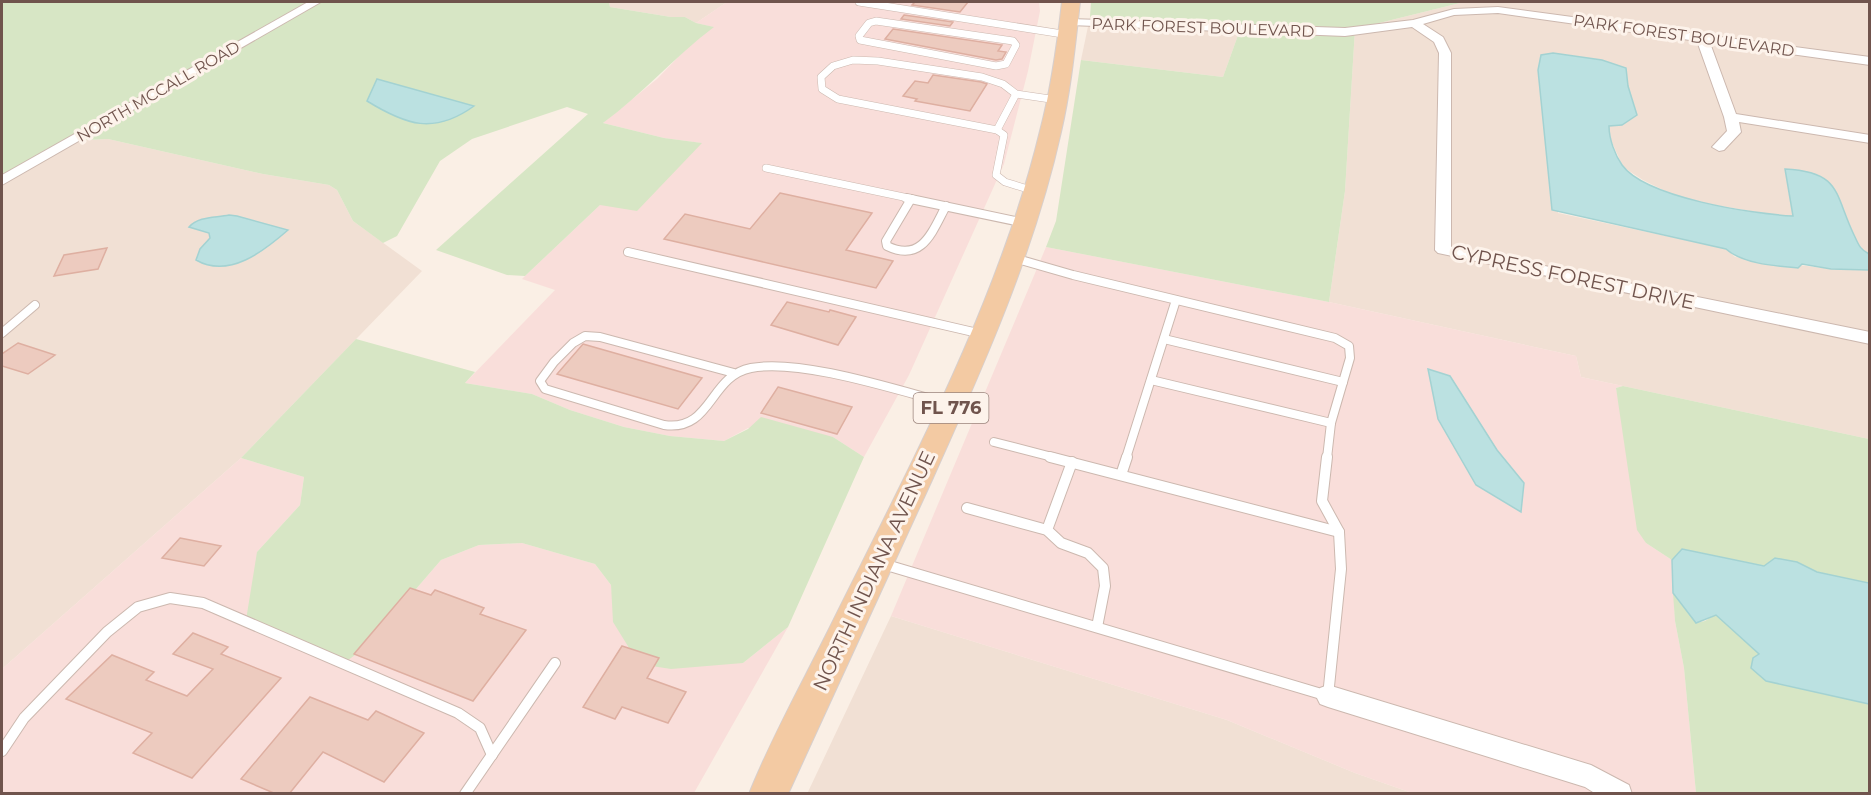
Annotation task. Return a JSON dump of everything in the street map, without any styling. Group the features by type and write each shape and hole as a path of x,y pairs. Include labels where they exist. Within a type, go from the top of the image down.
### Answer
{"main road":[{"name":"NORTH INDIANA AVENUE","path":"768,794 984,335 1014,258 1034,191 1057,100 1070,20"}],"street":[{"name":"NORTH MCCALL ROAD","path":"2,181 315,2"},
{"name":"PARK FOREST BOULEVARD","path":"1070,20 1335,32 1370,30 1414,23 1454,12 1498,10 1869,61"},
{"name":"CYPRESS FOREST DRIVE","path":"1414,23 1439,40 1445,52 1443,250 1869,338"},
{"path":"1702,38 1731,117 1734,132 1719,147"},
{"path":"1731,117 1869,139"},
{"path":"1328,696 1591,777 1620,794"}],"lane":[{"path":"859,2 987,23 1070,20"},
{"path":"884,21 979,36 1016,43 1006,64 996,66 867,43 860,40 859,36 869,23 884,21"},
{"path":"979,36 987,23"},
{"path":"1034,191 1005,182 996,175 996,167 1004,141 1004,135 998,130 838,99 822,89 821,77 833,66 854,60 878,61 982,77 1003,84 1016,94 1057,100"},
{"path":"998,130 1016,94"},
{"path":"766,168 1025,223"},
{"path":"911,199 886,241 887,246 905,253 922,247 946,206"},
{"path":"628,252 984,335"},
{"path":"878,562 1328,696 1341,569 1339,532 1322,501 1331,423 1350,358 1349,346 1335,338 1073,275 1014,258"},
{"path":"1121,475 1176,300"},
{"path":"2,333 35,305"},
{"path":"734,373 695,418 684,426 664,425 544,389 540,381 546,371 573,342 586,336 600,337 734,373 765,366 800,368 952,405"},
{"path":"1164,339 1343,382"},
{"path":"1151,380 1331,423"},
{"path":"994,442 1339,532"},
{"path":"1047,530 1072,462"},
{"path":"967,508 1047,530 1061,543 1088,553 1103,568 1105,586 1097,627"},
{"path":"2,751 24,718 107,632 138,607 170,598 203,603 458,713 480,728 492,755"},
{"path":"465,794 555,663"}],"shaded area":[{"path":"603,2 727,2 696,23 685,17 671,17 610,7 609,3"},
{"path":"727,2 1039,2 1040,11 1028,71 1004,164 909,375 864,457 833,437 748,428 724,441 670,436 624,427 570,410 532,394 465,383 555,290 522,279 600,205 701,143 664,138 603,123 657,79 688,47 713,27 696,23"},
{"path":"1464,2 1869,2 1869,254 1862,251 1828,181 1807,172 1785,170 1793,216 1773,215 1681,199 1623,167 1610,138 1608,126 1637,115 1628,86 1626,68 1602,60 1562,54 1558,213 1727,249 1735,257 1831,269 1869,270 1869,439 1581,377 1576,356 1329,302 1345,191 1355,29"},
{"path":"1090,17 1242,24 1223,77 1081,60"},
{"path":"108,139 263,174 329,185 337,190 353,221 422,271 241,458 2,669 2,178 64,141","holes":["237,216 287,230 200,249 210,238 209,233 190,227 207,218"]},
{"path":"1046,247 1329,302 1576,356 1581,377 1623,386 1616,388 1646,543 1672,560 1675,621 1684,668 1696,793 1412,793 1355,773 1227,720 891,616","holes":["1429,369 1450,376 1497,450 1524,483"]},
{"path":"241,458 304,477 300,505 257,552 366,647 441,560 479,545 522,543 595,564 611,585 613,602 743,663 788,627 694,793 2,793 2,669"},
{"path":"891,616 1227,720 1355,773 1412,793 807,794"}],"green space":[{"path":"2,2 603,2 609,3 610,7 671,17 685,17 696,23 714,27 603,123 664,138 702,143 637,211 600,205 525,276 507,275 436,250 588,114 567,107 472,139 440,161 397,236 383,243 353,221 337,190 329,185 263,174 108,139 64,141 2,178"},
{"path":"1091,2 1464,2 1355,29 1345,191 1329,302 1046,247 1056,221 1081,60 1223,77 1242,24 1090,17"},
{"path":"356,339 475,372 465,383 532,394 570,410 624,427 670,436 724,441 748,429 761,417 833,437 864,457 788,627 743,663 671,669 639,664 613,622 611,585 595,564 522,543 479,545 441,560 366,647 344,663 246,620 257,552 300,505 304,477 241,458"},
{"path":"1623,386 1869,439 1869,583 1817,572 1797,562 1765,566 1682,549 1672,560 1646,543 1637,530 1616,388"},
{"path":"1673,593 1696,623 1705,621 1716,614 1759,654 1753,658 1766,681 1869,704 1869,793 1696,793 1684,668 1675,621"}],"water":[{"path":"1553,53 1602,60 1626,68 1628,86 1637,115 1622,125 1609,126 1609,131 1619,161 1635,177 1653,187 1702,202 1753,212 1793,216 1785,169 1817,175 1834,188 1858,243 1869,254 1869,270 1831,269 1802,264 1798,268 1760,263 1741,258 1726,249 1552,210 1538,70 1541,55"},
{"path":"377,79 474,106 446,121 420,123 407,121 367,101"},
{"path":"229,215 288,230 257,254 233,264 208,265 196,260 200,249 210,238 209,233 189,227 202,219"},
{"path":"1428,369 1450,376 1497,450 1524,483 1521,512 1476,485 1438,419"},
{"path":"1682,549 1764,566 1775,558 1797,562 1817,572 1869,583 1869,704 1766,681 1751,668 1753,658 1759,654 1716,615 1696,623 1673,593 1672,560"}],"building":[{"path":"915,2 968,2 960,12 912,5"},
{"path":"904,15 953,22 950,26 901,19"},
{"path":"893,29 1002,45 998,51 1006,52 1002,59 996,60 885,39"},
{"path":"933,75 987,84 970,111 915,101 917,99 903,96 915,81 928,83"},
{"path":"780,193 872,213 846,250 893,261 876,288 664,239 685,214 750,229"},
{"path":"107,248 98,269 54,276 64,255"},
{"path":"787,302 856,317 838,345 771,325"},
{"path":"18,343 55,355 28,374 2,366 2,354"},
{"path":"583,344 702,378 678,409 557,374"},
{"path":"778,387 852,407 837,434 761,413"},
{"path":"180,538 221,546 204,566 162,558"},
{"path":"410,588 431,595 435,590 484,608 480,614 526,630 473,701 354,654"},
{"path":"193,633 228,647 221,654 281,678 192,778 133,753 152,733 66,699 112,655 154,672 146,680 187,696 213,669 173,654"},
{"path":"622,646 659,658 647,678 686,692 668,723 622,707 615,719 583,707"},
{"path":"310,697 368,720 376,711 424,733 384,782 323,752 289,794 276,794 241,779"}]}
